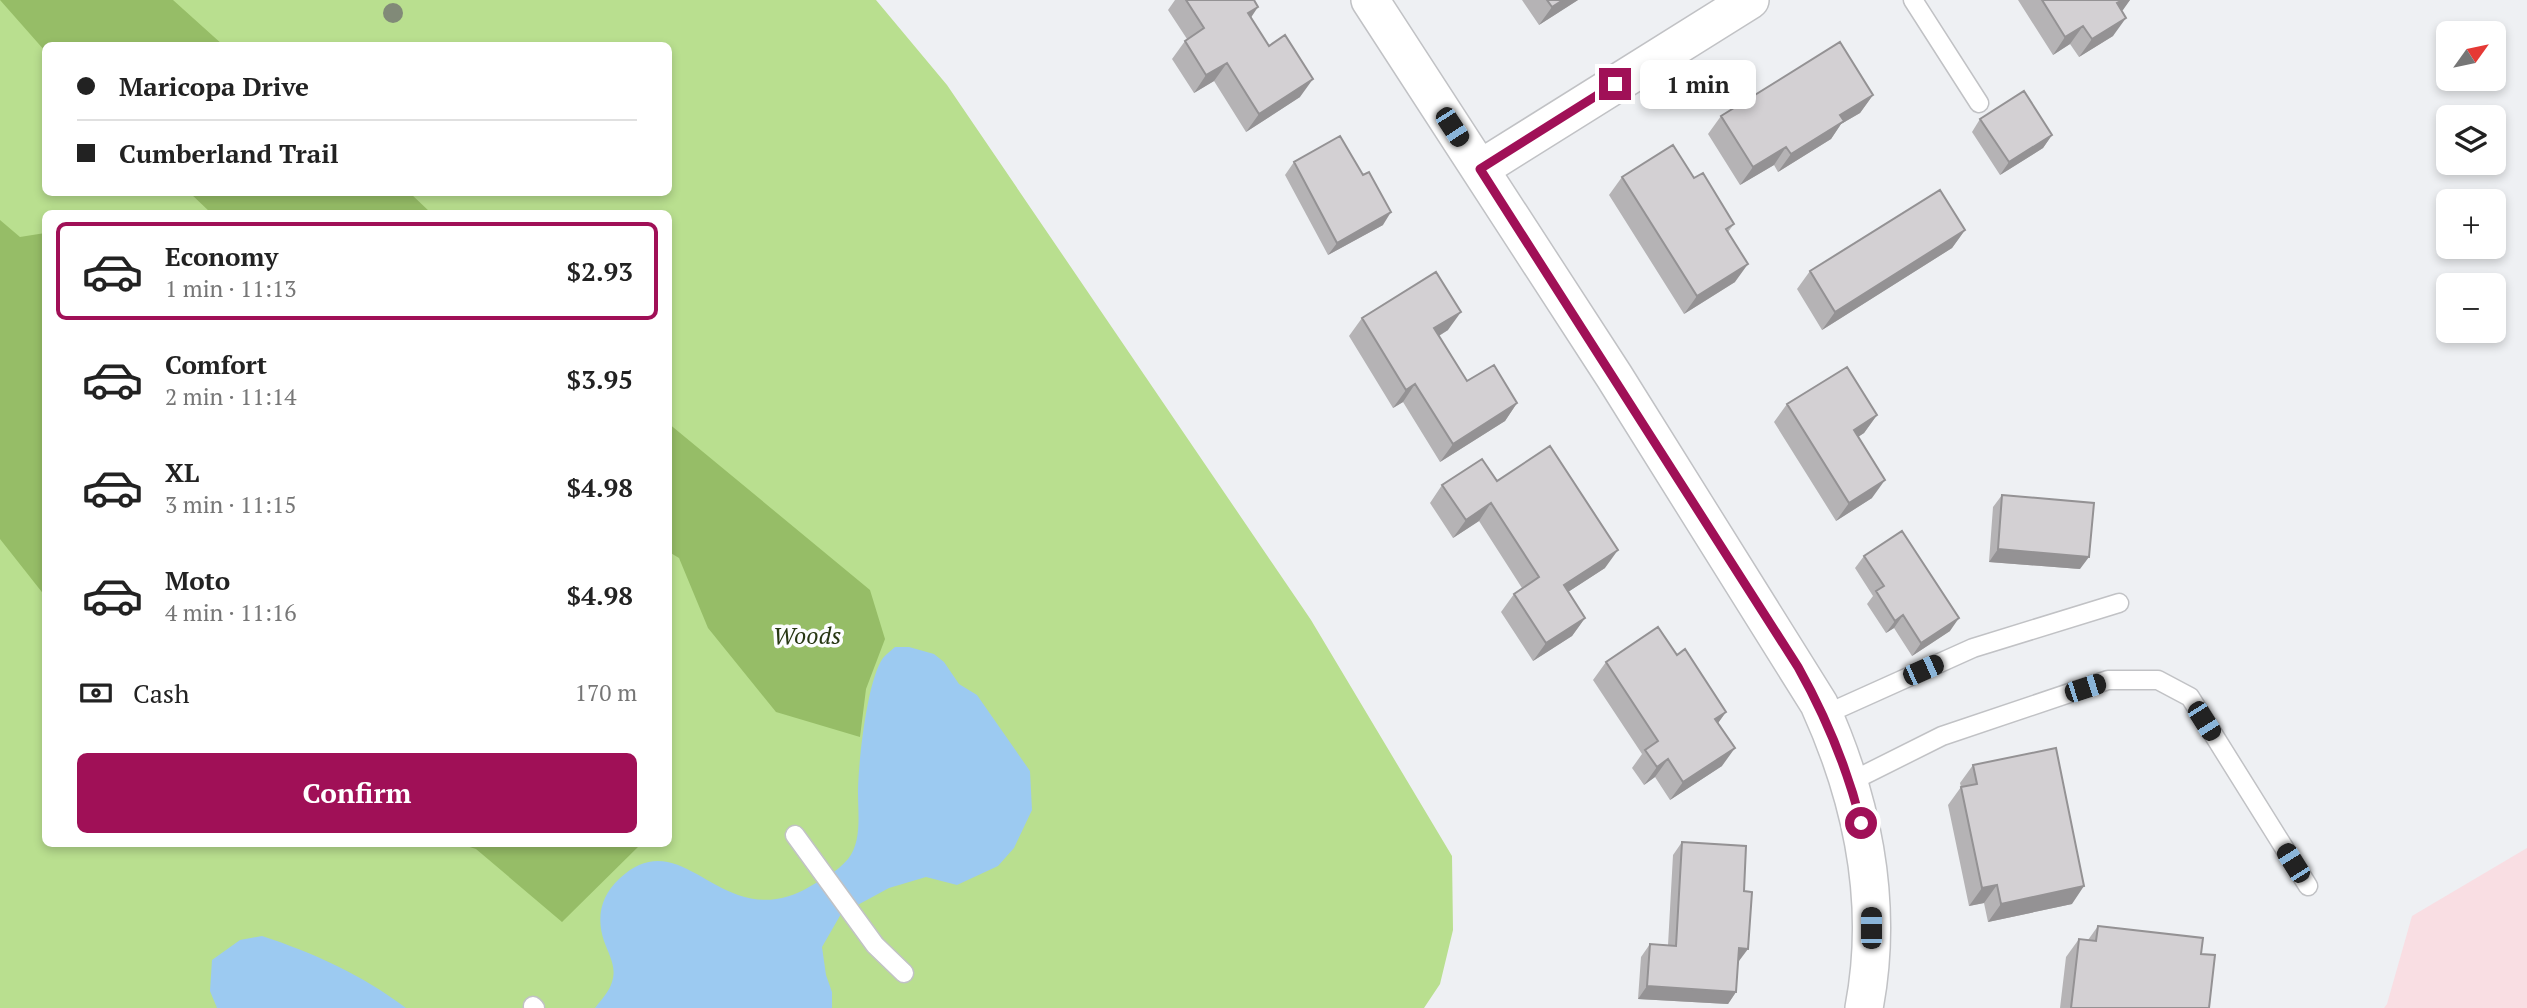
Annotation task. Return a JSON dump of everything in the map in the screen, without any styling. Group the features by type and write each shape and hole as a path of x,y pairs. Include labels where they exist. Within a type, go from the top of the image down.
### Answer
{"street":[{"path":"1370,0 1790,655 1824,715 1850,782 1868,865 1871,950 1864,1008"},
{"path":"1480,169 1750,0"}],"lane":[{"path":"1913,0 1979,103"},
{"path":"1824,715 1973,648 2119,603"},
{"path":"1850,782 1942,736 2108,680 2158,680 2190,697 2308,887"},
{"path":"795,835 875,945 904,973"}],"shaded area":[{"path":"2527,848 2527,1008 2384,1008 2412,916"}],"green space":[{"path":"0,0 876,0 947,85 1311,620 1452,856 1453,930 1440,984 1424,1008 0,1008"},
{"path":"0,0 173,0 220,42 42,42 42,48"},
{"path":"193,196 413,196 428,210 208,210"},
{"path":"0,220 20,237 42,233 42,592 0,539"},
{"name":"Woods","path":"672,426 870,590 885,639 866,689 860,737 776,712 708,628 679,558 672,554"},
{"path":"470,847 638,847 562,922 476,849"}],"water":[{"path":"895,647 909,647 934,654 944,662 959,684 977,695 1030,771 1032,810 1014,848 998,866 957,885 926,877 889,888 841,914 822,947 826,975 832,992 832,1008 595,1008 609,989 614,971 600,924 602,907 608,892 635,867 651,862 665,862 693,872 738,895 766,900 783,898 801,891 830,875 848,859 857,836 858,780 864,723 872,684 883,658"},
{"path":"262,936 337,966 406,1008 217,1008 210,991 212,960 240,940"}],"building":[{"path":"1186,0 1254,0 1258,7 1248,13 1269,46 1285,35 1313,79 1259,114 1227,63 1206,75 1185,41 1204,28"},
{"path":"1547,0 1563,0 1552,7"},
{"path":"2042,0 2123,0 2117,3 2126,18 2092,39 2083,26 2065,37"},
{"path":"1840,42 1873,95 1840,115 1844,121 1791,154 1786,147 1753,167 1721,116"},
{"path":"2024,91 2052,135 2009,162 1980,119"},
{"path":"1340,136 1363,175 1369,172 1391,212 1337,243 1294,162"},
{"path":"1673,145 1694,178 1703,173 1734,224 1726,229 1748,264 1697,296 1622,177"},
{"path":"1940,190 1965,230 1835,312 1810,271"},
{"path":"1436,272 1461,312 1434,328 1467,381 1494,365 1517,403 1453,444 1415,384 1406,390 1362,318"},
{"path":"1847,367 1877,415 1854,430 1885,480 1849,503 1787,404"},
{"path":"1550,446 1618,550 1564,585 1585,618 1546,643 1514,594 1539,577 1491,503 1466,520 1442,485 1482,459 1497,481"},
{"path":"2002,495 2094,503 2089,557 1998,549"},
{"path":"1902,531 1959,618 1921,643 1903,615 1895,621 1876,591 1884,586 1864,556"},
{"path":"1658,627 1677,655 1685,649 1726,712 1715,719 1735,748 1683,782 1668,759 1657,767 1645,750 1658,741 1606,662"},
{"path":"2056,748 2084,886 2001,904 1997,885 1982,888 1961,787 1977,784 1973,765"},
{"path":"1682,842 1746,846 1744,891 1752,892 1748,949 1739,948 1736,992 1647,986 1650,944 1676,946"},
{"path":"2098,926 2203,938 2201,954 2215,955 2209,1008 2071,1008 2079,939 2096,941"}],"route":[{"path":"1615,84 1480,169 1798,667 1836,742 1861,823"}]}
